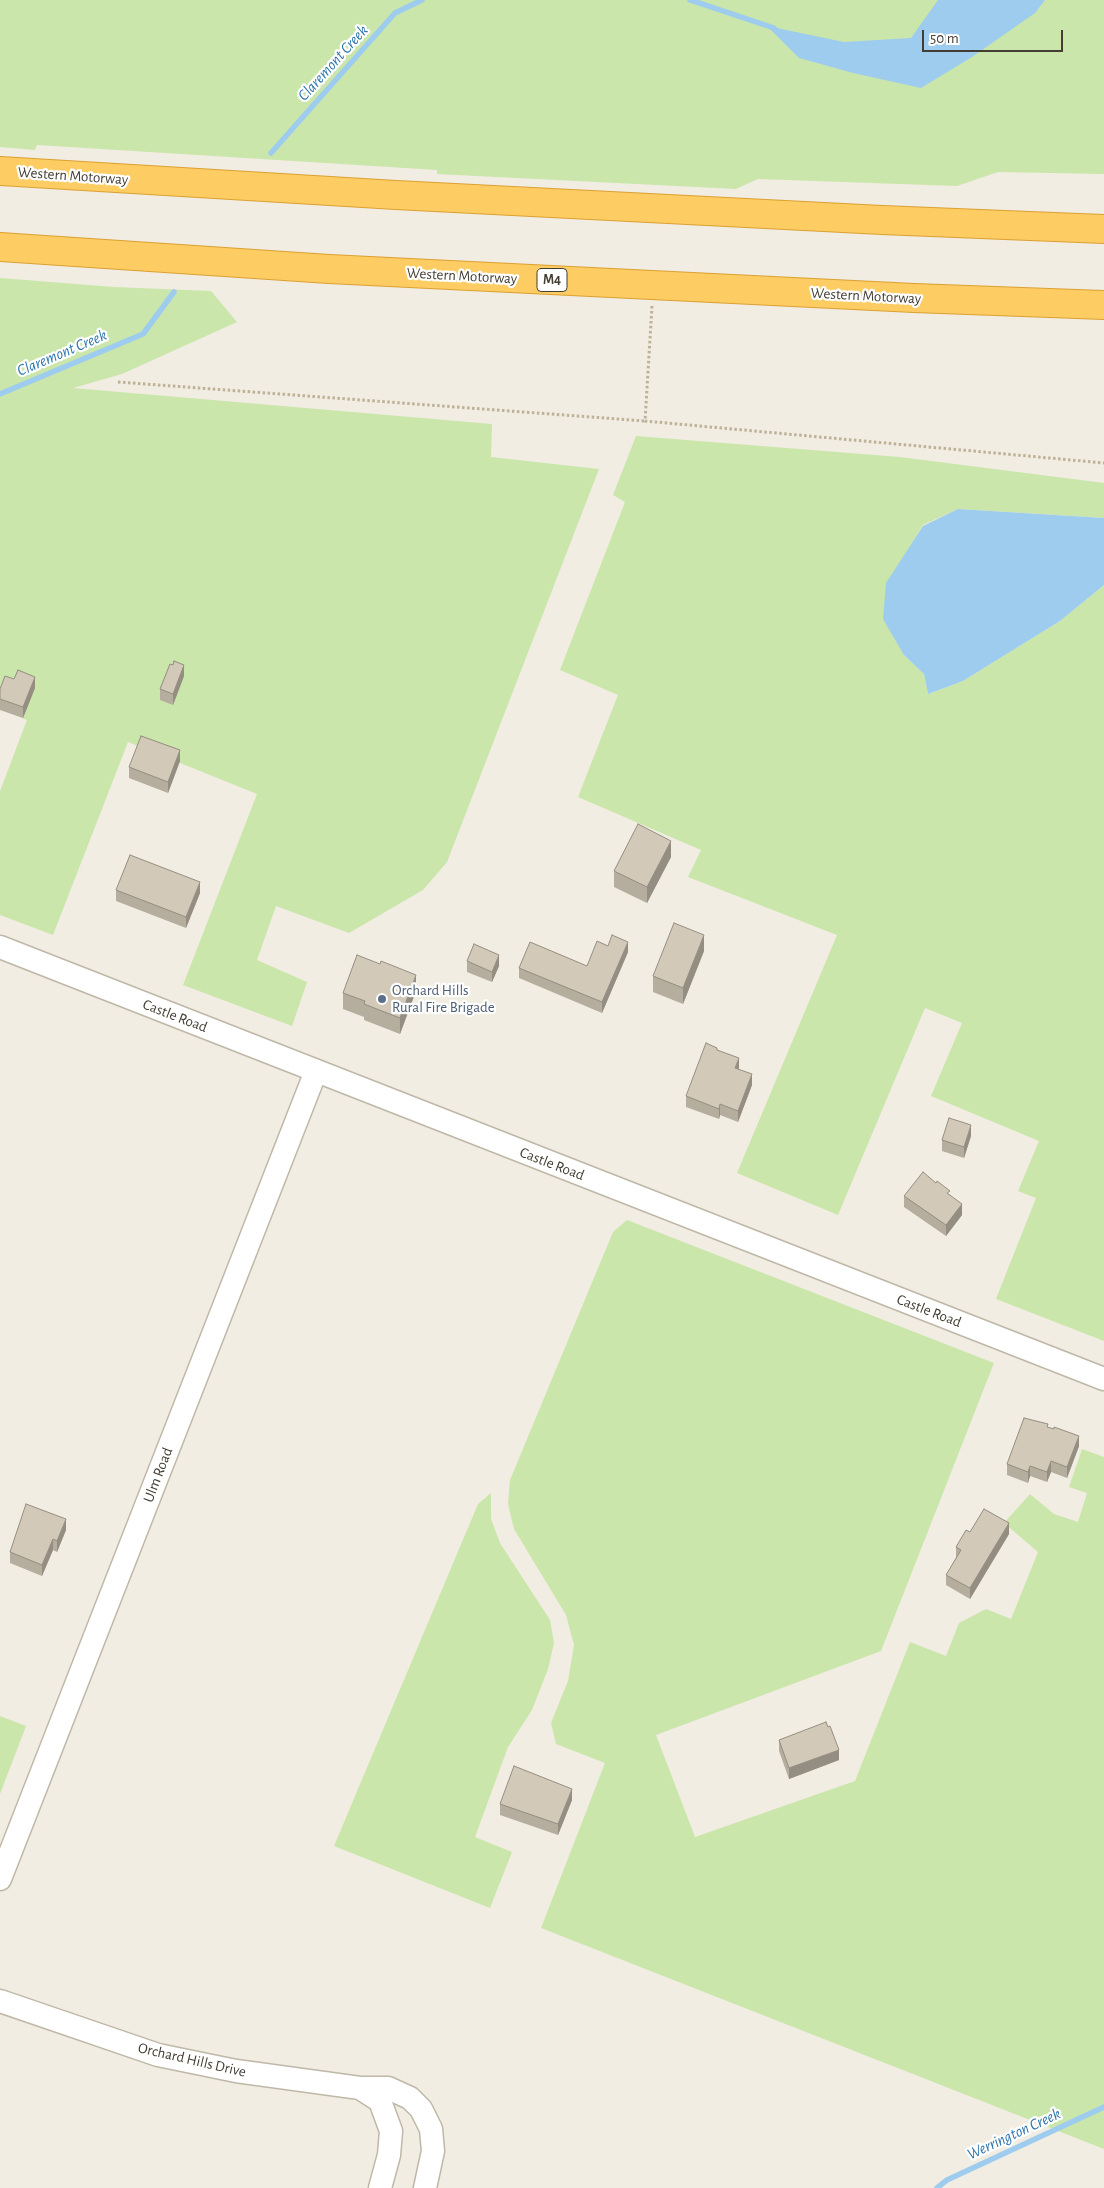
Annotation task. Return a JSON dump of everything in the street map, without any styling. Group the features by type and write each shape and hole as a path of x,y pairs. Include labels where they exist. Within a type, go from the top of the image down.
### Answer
{"highway":[{"name":"Western Motorway","path":"0,171 396,195 882,220 1104,229"},
{"name":"Western Motorway","path":"0,247 329,269 1104,305"}],"street":[{"name":"Castle Road","path":"0,947 1104,1379"},
{"name":"Ulm Road","path":"0,1879 316,1071"},
{"name":"Orchard Hills Drive","path":"0,2001 158,2056 236,2071 360,2088 388,2088 410,2098 421,2109 430,2129 433,2151 425,2188"},
{"path":"360,2088 380,2101 391,2131 389,2155 380,2188"}],"path":[{"path":"645,421 653,285"},
{"path":"118,382 645,421 1104,463"}],"green space":[{"path":"0,0 1104,0 1104,174 998,172 957,186 758,179 736,189 437,174 437,170 37,145 35,150 0,147"},
{"path":"0,278 114,287 211,291 237,322 122,374 73,388 492,424 491,457 599,469 447,862 423,890 349,933 276,906 257,960 307,982 292,1026 183,985 257,794 128,742 53,935 0,915 0,791 27,720 0,709"},
{"path":"636,436 900,457 1104,483 1104,518 958,509 923,525 905,555 904,655 924,674 928,694 963,681 1060,621 1104,585 1104,1341 996,1299 1036,1198 1018,1191 1039,1141 931,1096 962,1023 925,1008 838,1215 737,1173 837,935 688,877 701,850 578,797 618,695 560,670 625,502 613,495"},
{"path":"627,1220 994,1363 881,1651 656,1735 695,1837 855,1781 910,1642 946,1656 959,1623 986,1609 1011,1619 1038,1552 1004,1523 1030,1494 1054,1514 1078,1522 1087,1493 1069,1487 1082,1449 1104,1457 1104,2149 541,1928 605,1763 556,1744 551,1723 568,1681 574,1645 566,1615 514,1529 508,1504 510,1480 613,1232"},
{"path":"491,1493 491,1519 500,1543 550,1620 554,1643 548,1669 532,1710 508,1747 475,1837 512,1852 490,1908 334,1846 478,1504"},
{"path":"0,1716 26,1726 0,1794"}],"water":[{"path":"938,0 1045,0 1035,13 972,57 921,88 853,73 799,58 767,26 844,42 911,38"},
{"path":"958,509 1104,518 1104,585 1060,621 963,681 928,694 924,674 904,655 883,619 886,583 923,526"}],"building":[{"path":"174,661 184,665 173,694 160,689 170,664 173,665"},
{"path":"18,670 35,677 23,707 0,699 0,689 5,676 14,679"},
{"path":"141,736 180,750 168,782 129,767"},
{"path":"638,824 671,841 647,887 614,871"},
{"path":"130,855 200,882 186,917 116,890"},
{"path":"674,923 704,935 683,988 653,976"},
{"path":"612,935 628,942 602,1002 519,968 530,942 587,966 597,941 608,946"},
{"path":"474,944 499,955 492,972 467,961"},
{"path":"357,955 380,964 381,961 416,975 400,1018 364,1004 365,1001 343,993"},
{"path":"706,1043 717,1048 717,1050 739,1058 735,1068 752,1074 738,1111 720,1104 719,1109 686,1096"},
{"path":"949,1118 971,1125 964,1147 942,1140"},
{"path":"923,1172 936,1183 937,1181 950,1191 947,1193 962,1204 946,1225 904,1196"},
{"path":"1024,1418 1048,1424 1047,1427 1054,1429 1054,1427 1079,1436 1067,1467 1051,1461 1047,1472 1030,1466 1028,1472 1007,1464"},
{"path":"26,1504 66,1519 57,1541 53,1539 42,1565 10,1552"},
{"path":"984,1509 1009,1523 970,1588 946,1575 961,1550 956,1547 966,1530 970,1532"},
{"path":"826,1722 828,1727 830,1726 839,1750 789,1768 779,1740"},
{"path":"514,1766 572,1789 558,1824 500,1804"}],"waterway":[{"name":"Claremont Creek","path":"271,153 395,13 422,0"},
{"name":"Claremont Creek","path":"690,0 774,28"},
{"name":"Claremont Creek","path":"0,394 143,334 174,292"},
{"name":"Werrington Creek","path":"937,2188 947,2180 1104,2107"}],"place":[{"name":"Orchard Hills Rural Fire Brigade","path":"382,999"}]}
